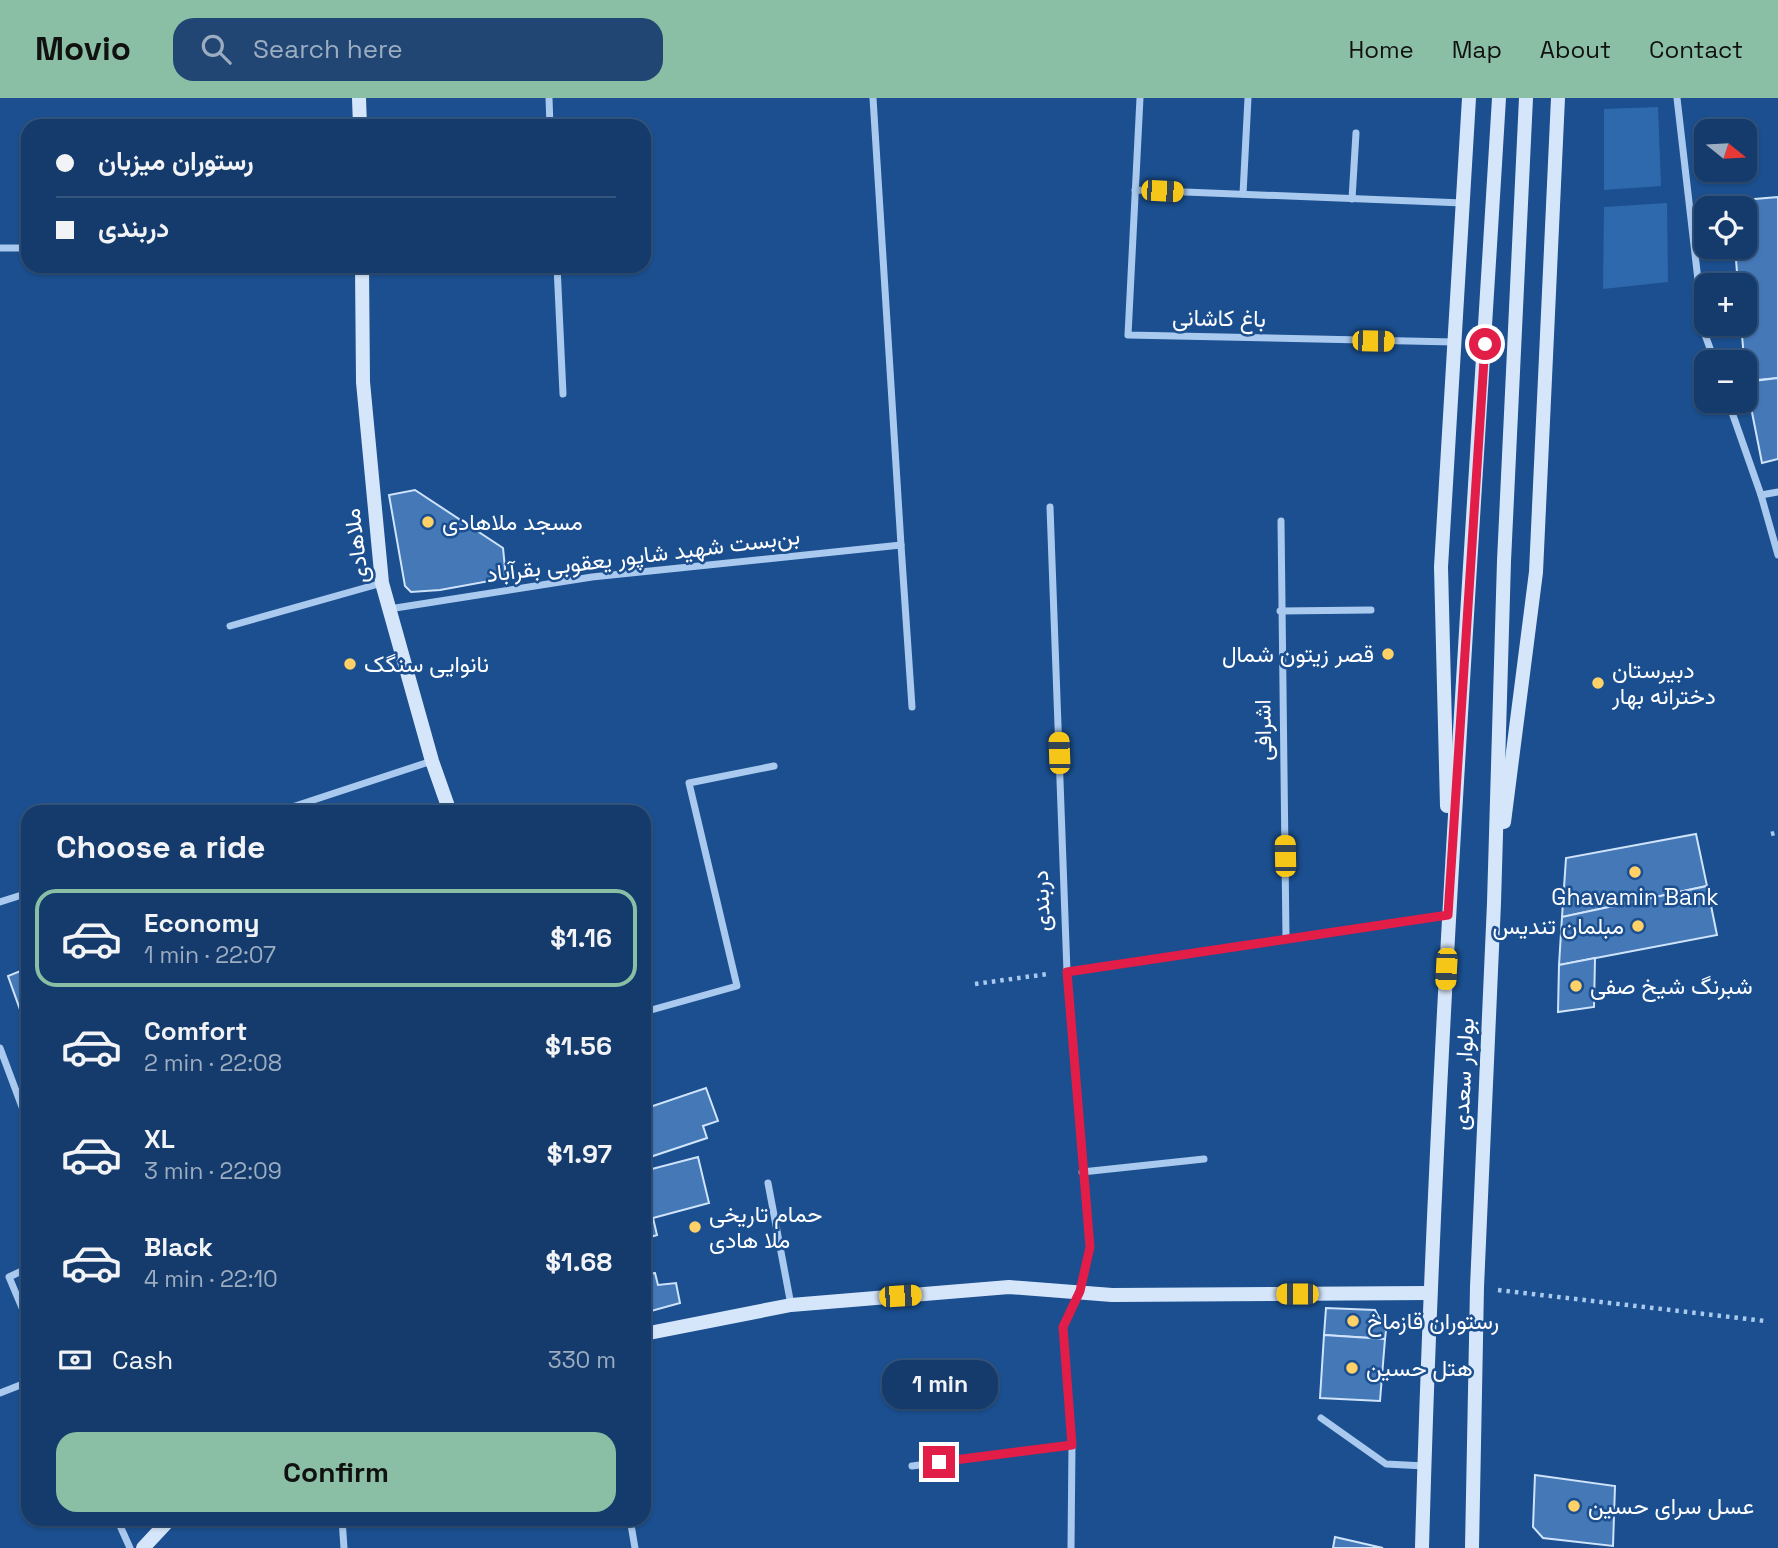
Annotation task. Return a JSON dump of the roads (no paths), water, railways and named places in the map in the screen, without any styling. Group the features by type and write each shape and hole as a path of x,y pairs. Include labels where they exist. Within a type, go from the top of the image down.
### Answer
{"main road":[{"path":"359,98 360,119"},
{"path":"1449,897 1441,567 1469,98"},
{"name":"بولوار سعدی","path":"1422,1548 1429,1293 1448,915 1499,98"},
{"name":"بولوار سعدی","path":"1472,1548 1476,1287 1494,903 1504,561 1526,98"},
{"path":"1494,903 1536,572 1558,98"},
{"name":"ملاهادی","path":"362,273 363,382 382,583 432,761 448,805"},
{"path":"651,1333 792,1304 1009,1287 1080,1291 1111,1296 1429,1293"},
{"path":"144,1548 164,1526"}],"street":[{"path":"549,98 550,119"},
{"path":"873,98 912,707"},
{"name":"باغ کاشانی","path":"1140,98 1128,335 1455,342"},
{"path":"1243,194 1248,98"},
{"path":"1677,98 1704,331 1711,350"},
{"path":"1352,199 1356,133"},
{"path":"1135,190 1463,203"},
{"path":"0,248 21,248"},
{"path":"557,273 563,394"},
{"path":"1732,413 1761,495 1778,555"},
{"path":"1761,495 1778,492"},
{"name":"دربندی","path":"1050,507 1067,972 1090,1247 1080,1291 1063,1327 1072,1445 1071,1548"},
{"name":"اشرافی","path":"1281,521 1286,938"},
{"name":"بن‌بست شهید شاپور یعقوبی بقرآباد","path":"389,609 592,577 901,545"},
{"path":"230,626 382,583"},
{"path":"1280,611 1371,610"},
{"path":"298,805 432,761"},
{"path":"651,1010 737,986 689,783 774,766"},
{"path":"0,902 21,895"},
{"path":"1067,972 1448,915"},
{"path":"0,1048 21,1104"},
{"path":"1082,1172 1204,1159"},
{"path":"768,1183 792,1304"},
{"path":"21,1271 9,1277 21,1305"},
{"path":"0,1393 21,1385"},
{"path":"1321,1418 1386,1464 1424,1466"},
{"path":"912,1466 1072,1445"},
{"path":"120,1526 130,1548"},
{"path":"342,1526 344,1548"},
{"path":"631,1526 635,1548"}],"place":[{"name":"مسجد ملاهادی","path":"428,522"},
{"name":"قصر زیتون شمال","path":"1388,654"},
{"name":"نانوایی سنگک","path":"350,664"},
{"name":"دبیرستان دخترانه بهار","path":"1598,683"},
{"name":"Ghavamin Bank","path":"1635,872"},
{"name":"مبلمان تندیس","path":"1638,926"},
{"name":"شبرنگ شیخ صفی","path":"1576,986"},
{"name":"حمام تاریخی ملا هادی","path":"695,1227"},
{"name":"رستوران قازماخ","path":"1353,1321"},
{"name":"هتل حسین","path":"1352,1368"},
{"name":"عسل سرای حسین","path":"1574,1506"}]}
